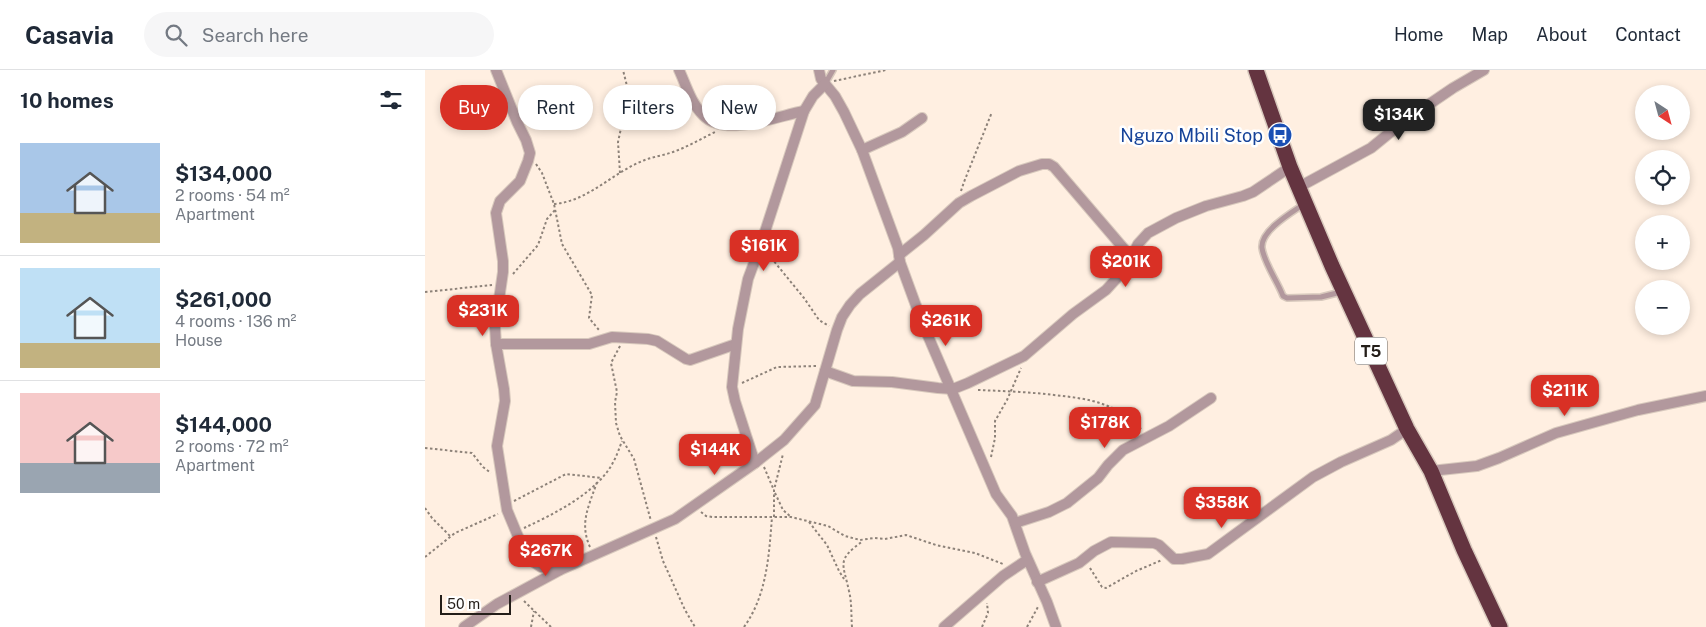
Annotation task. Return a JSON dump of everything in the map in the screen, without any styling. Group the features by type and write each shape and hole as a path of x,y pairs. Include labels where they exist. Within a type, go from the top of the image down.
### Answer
{"highway":[{"name":"T5","path":"1256,70 1290,167 1344,292 1407,429 1431,471 1464,550 1500,627"}],"street":[{"path":"496,70 530,153 519,181 497,206 497,223 503,261 502,283 496,316 496,344 505,389 504,411 497,446 507,508 515,532 528,556 535,563 541,567 560,570"},
{"path":"679,70 694,104 702,115"},
{"path":"819,70 835,96 862,150 875,190 898,248 922,322 996,494 1012,516 1027,560 1044,595 1056,627"},
{"path":"1299,186 1371,148 1403,122 1453,88 1484,70"},
{"path":"758,461 735,401 732,388 748,279 804,111 813,96 826,83"},
{"path":"776,117 804,111"},
{"path":"862,150 902,132 922,118"},
{"path":"464,627 484,612 560,570 675,519 758,461 784,440 815,405 842,317 860,294 959,203 1019,171 1042,164 1049,164 1059,172 1131,257"},
{"path":"825,369 853,381 891,382 951,389 1024,356 1073,314 1114,283 1127,267 1139,244 1148,233 1176,218 1206,206 1253,192 1290,167"},
{"path":"496,344 589,344 617,338 648,339 657,341 690,360 737,344"},
{"path":"1431,471 1477,466 1556,433 1638,410 1706,396"},
{"path":"1015,523 1049,512 1067,503 1098,478 1117,455 1128,447 1169,426 1211,398"},
{"path":"1037,582 1083,560 1103,545 1122,541 1154,543 1165,550 1171,558 1182,559 1209,554 1313,477 1341,462 1391,440 1407,429"},
{"path":"944,627 987,589 1027,560"},
{"path":"531,586 535,563"}],"lane":[{"path":"826,83 833,70"},
{"path":"1306,202 1276,224 1264,239 1262,247 1264,255 1283,296 1287,298 1321,297 1344,292"}],"path":[{"path":"620,173 619,142 621,122 627,100 627,86 623,70"},
{"path":"826,83 886,70"},
{"path":"959,203 963,182 992,112"},
{"path":"554,204 563,203 582,196 640,162 675,152 720,130"},
{"path":"530,153 542,173 554,204 562,244 592,296 589,318 595,327 617,338 618,351 611,363 617,392 615,402 616,423 622,440 634,459 640,487 663,561 685,610 695,627"},
{"path":"425,292 502,283 510,277 538,245 547,219 555,210"},
{"path":"761,244 819,320 823,324 837,330"},
{"path":"985,470 994,448 995,421 1019,374 1024,356"},
{"path":"732,388 777,367 806,366 825,369"},
{"path":"951,389 1011,391 1077,397 1099,402 1126,415 1149,437"},
{"path":"515,532 549,516 574,500 602,478 613,462 622,440"},
{"path":"745,627 757,605 768,566 774,490 783,458 784,440"},
{"path":"425,448 471,453 483,467 491,473 502,477"},
{"path":"758,461 783,510 791,517"},
{"path":"425,557 450,536 507,508 566,474 572,473 602,478"},
{"path":"594,555 585,533 584,523 597,482"},
{"path":"695,505 706,516 791,517 828,526 850,538 865,540 885,539 905,534 936,545 975,553 1014,568"},
{"path":"425,508 450,536"},
{"path":"809,522 827,545 839,571 846,581"},
{"path":"852,627 849,591 843,568 845,557 865,540"},
{"path":"1083,560 1102,587 1106,588 1136,571 1171,558"},
{"path":"983,627 988,613 987,589"},
{"path":"517,593 551,627"},
{"path":"1027,627 1044,595"},
{"path":"531,627 534,611"}],"place":[{"name":"Nguzo Mbili Stop","path":"1280,135"}]}
